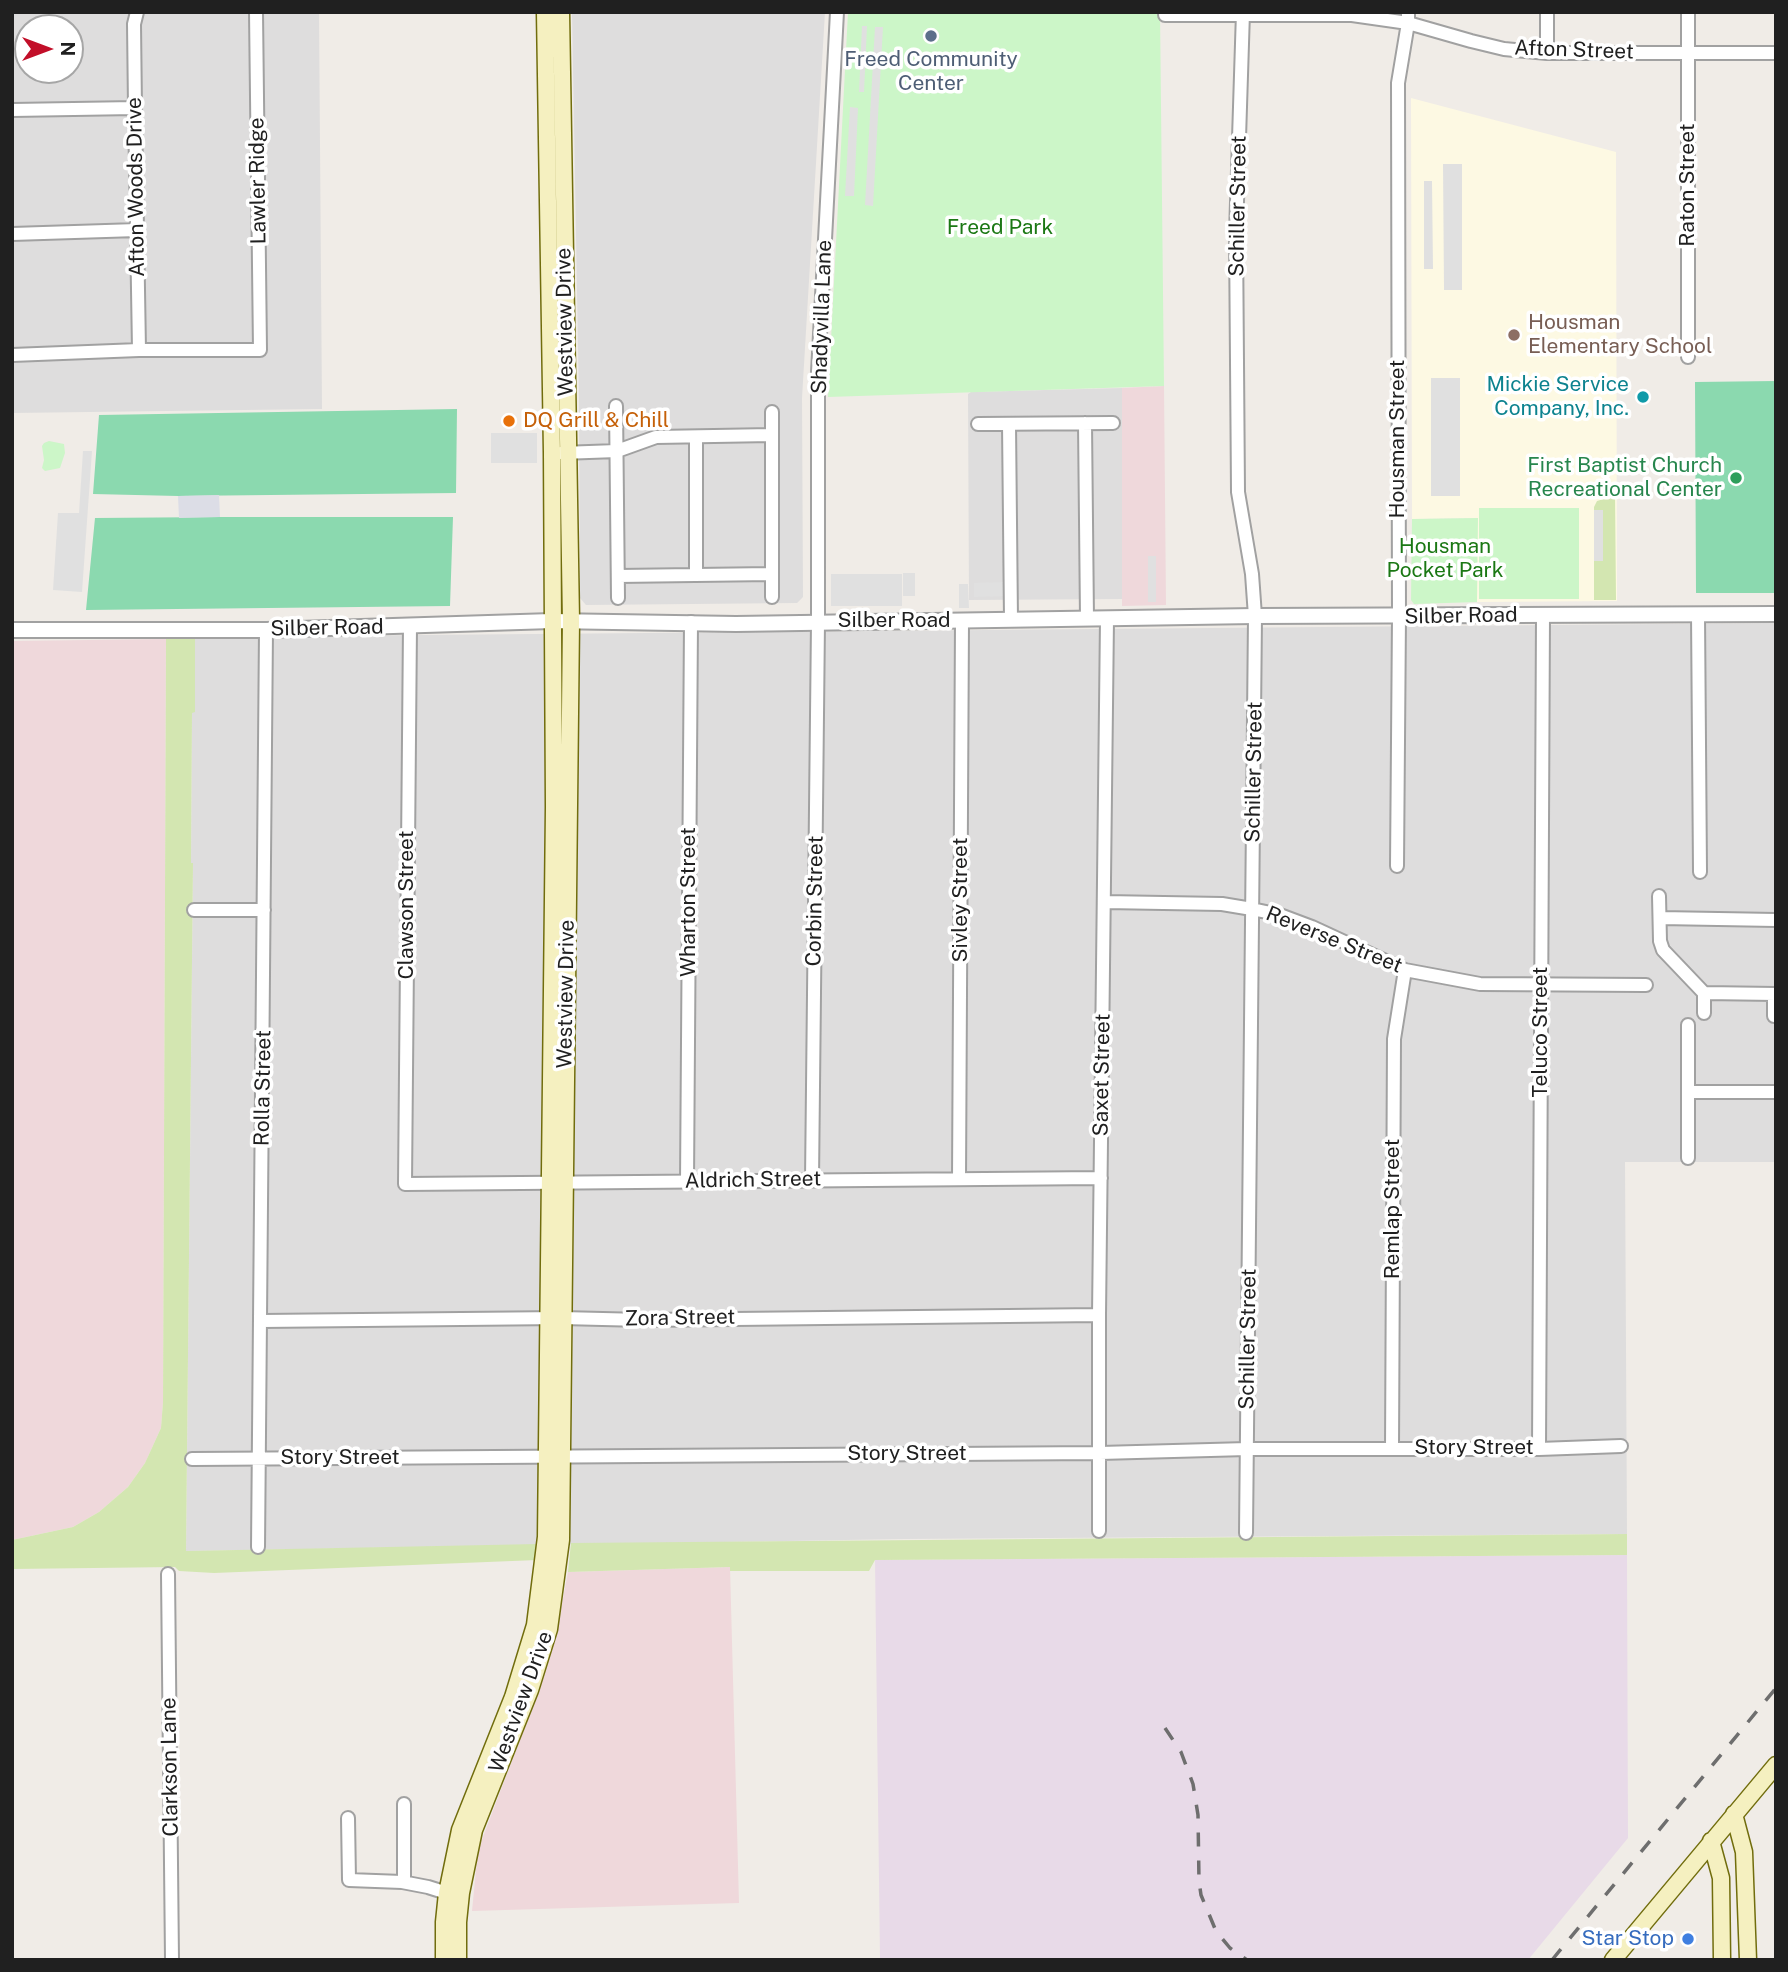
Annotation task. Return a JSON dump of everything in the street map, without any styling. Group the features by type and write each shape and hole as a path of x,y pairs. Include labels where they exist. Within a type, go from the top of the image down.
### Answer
{"main road":[{"name":"Westview Drive","path":"545,12 556,217"},
{"name":"Westview Drive","path":"458,1960 461,1893 474,1830 530,1690 549,1629 561,1540 554,1456 556,1183 561,807 570,621 559,453 556,217 561,12"},
{"name":"Westview Drive","path":"559,453 552,621 561,807"},
{"name":"Westview Drive","path":"444,1960 447,1893 460,1830 513,1696 535,1625 554,1456"},
{"path":"1613,1960 1776,1765"},
{"path":"1734,1814 1744,1852 1748,1960"},
{"path":"1711,1841 1721,1878 1722,1960"},
{"path":"1722,1926 1747,1922"}],"street":[{"name":"Lawler Ridge","path":"139,350 260,350 257,12"},
{"name":"Shadyvilla Lane","path":"818,622 818,372 837,12"},
{"path":"1547,12 1547,53"},
{"name":"Raton Street","path":"1688,12 1689,357"},
{"name":"Schiller Street","path":"1243,14 1236,233 1238,492 1252,574 1255,616 1246,1532"},
{"name":"Afton Street","path":"1165,15 1352,15 1408,18 1471,41 1504,49 1547,53 1776,53"},
{"name":"Afton Woods Drive","path":"134,16 139,350"},
{"name":"Housman Street","path":"1396,866 1399,616 1398,83 1408,18"},
{"path":"12,110 135,108"},
{"path":"12,234 137,230"},
{"path":"12,355 139,350"},
{"path":"616,406 618,598"},
{"path":"772,412 772,597"},
{"path":"1085,423 1087,619"},
{"path":"978,424 1113,423"},
{"path":"1009,424 1011,620"},
{"path":"559,453 617,451 656,437 772,435"},
{"path":"696,437 696,575"},
{"path":"618,576 772,574"},
{"path":"1698,614 1700,872"},
{"name":"Silber Road","path":"12,630 266,630 552,621 736,624 1255,616 1776,614"},
{"name":"Teluco Street","path":"1538,1449 1543,615"},
{"name":"Saxet Street","path":"1099,1531 1107,619"},
{"name":"Sivley Street","path":"959,1178 962,621"},
{"name":"Wharton Street","path":"687,1181 691,622"},
{"name":"Corbin Street","path":"812,1179 818,622"},
{"name":"Clawson Street","path":"405,1184 410,626"},
{"name":"Rolla Street","path":"258,1547 266,630"},
{"path":"1660,896 1662,950 1704,993 1704,1013"},
{"name":"Reverse Street","path":"1105,902 1222,904 1280,915 1405,970 1480,984 1646,985"},
{"path":"194,910 264,910"},
{"path":"1660,918 1776,920"},
{"name":"Remlap Street","path":"1392,1448 1394,1039 1405,970"},
{"path":"1704,993 1775,994 1774,1016"},
{"path":"1688,1025 1689,1158"},
{"path":"1688,1092 1776,1093"},
{"name":"Aldrich Street","path":"405,1184 1101,1178"},
{"name":"Zora Street","path":"261,1321 1099,1315"},
{"name":"Story Street","path":"192,1459 1100,1453 1247,1448 1538,1449 1621,1446"},
{"name":"Clarkson Lane","path":"168,1574 172,1960"},
{"path":"404,1804 404,1882"},
{"path":"348,1818 349,1880 404,1882 447,1893"}],"shaded area":[{"path":"12,12 319,12 322,409 12,413"},
{"path":"572,12 825,12 802,398 803,597 797,603 586,605 580,598"},
{"path":"862,26 867,26 864,92 859,92"},
{"path":"875,27 883,27 873,206 865,205"},
{"name":"Housman Elementary School","path":"1411,98 1616,152 1617,601 1477,602 1477,518 1412,519"},
{"path":"850,107 858,108 854,196 845,196"},
{"path":"1443,164 1462,164 1462,290 1444,290"},
{"path":"1424,181 1432,181 1433,269 1424,269"},
{"path":"1431,378 1460,378 1460,496 1431,496"},
{"path":"1164,386 1166,605 1122,606 1122,388"},
{"path":"1122,388 1122,599 969,600 968,394"},
{"path":"491,433 537,433 537,463 491,463"},
{"path":"83,451 92,451 82,592 53,590 58,513 79,513"},
{"path":"219,495 220,517 179,518 178,496"},
{"path":"1594,510 1603,510 1603,561 1594,561"},
{"path":"1148,556 1156,556 1156,602 1148,602"},
{"path":"903,573 915,573 915,596 903,596"},
{"path":"831,574 902,574 902,606 831,606"},
{"path":"1005,582 1005,596 974,597 974,583"},
{"path":"959,584 968,584 969,608 959,608"},
{"path":"1776,623 1776,1162 1625,1162 1627,1534 905,1539 186,1551 192,712 195,712 195,637"},
{"path":"166,639 161,1428 145,1463 128,1487 99,1512 73,1527 12,1540 12,641"},
{"path":"1627,1555 1628,1838 1528,1960 880,1960 875,1560"},
{"path":"730,1567 739,1903 472,1911 478,1850 537,1695 556,1635 568,1572"}],"green space":[{"name":"Freed Park","path":"848,12 1160,12 1164,386 828,397"},
{"name":"First Baptist Church Recreational Center","path":"1776,381 1776,593 1696,593 1695,382"},
{"path":"457,409 456,493 178,496 93,494 99,415"},
{"path":"49,441 64,444 65,453 60,468 45,471 42,468 42,446"},
{"path":"1615,491 1616,600 1594,600 1594,561 1602,561 1603,510 1594,510 1594,507 1597,501 1610,497"},
{"path":"1479,508 1579,508 1579,599 1479,599"},
{"path":"453,517 450,606 86,610 95,518"},
{"name":"Housman Pocket Park","path":"1478,518 1477,602 1414,604 1411,600 1412,519"},
{"path":"195,637 195,712 192,713 186,1551 538,1544 537,1560 214,1573 179,1571 175,1567 12,1569 12,1540 73,1527 99,1512 128,1487 145,1463 161,1428 166,639"},
{"path":"1627,1534 1627,1555 875,1560 869,1571 730,1571 730,1567 568,1572 571,1543"}],"railway":[{"path":"1552,1960 1776,1688"},
{"path":"1165,1728 1181,1752 1193,1784 1198,1815 1201,1895 1216,1931 1230,1948 1247,1960"}],"place":[{"name":"Freed Community Center","path":"931,36"},
{"name":"Housman Elementary School","path":"1514,335"},
{"name":"Mickie Service Company, Inc.","path":"1643,397"},
{"name":"DQ Grill & Chill","path":"509,421"},
{"name":"First Baptist Church Recreational Center","path":"1736,478"},
{"name":"Star Stop","path":"1688,1939"}]}
